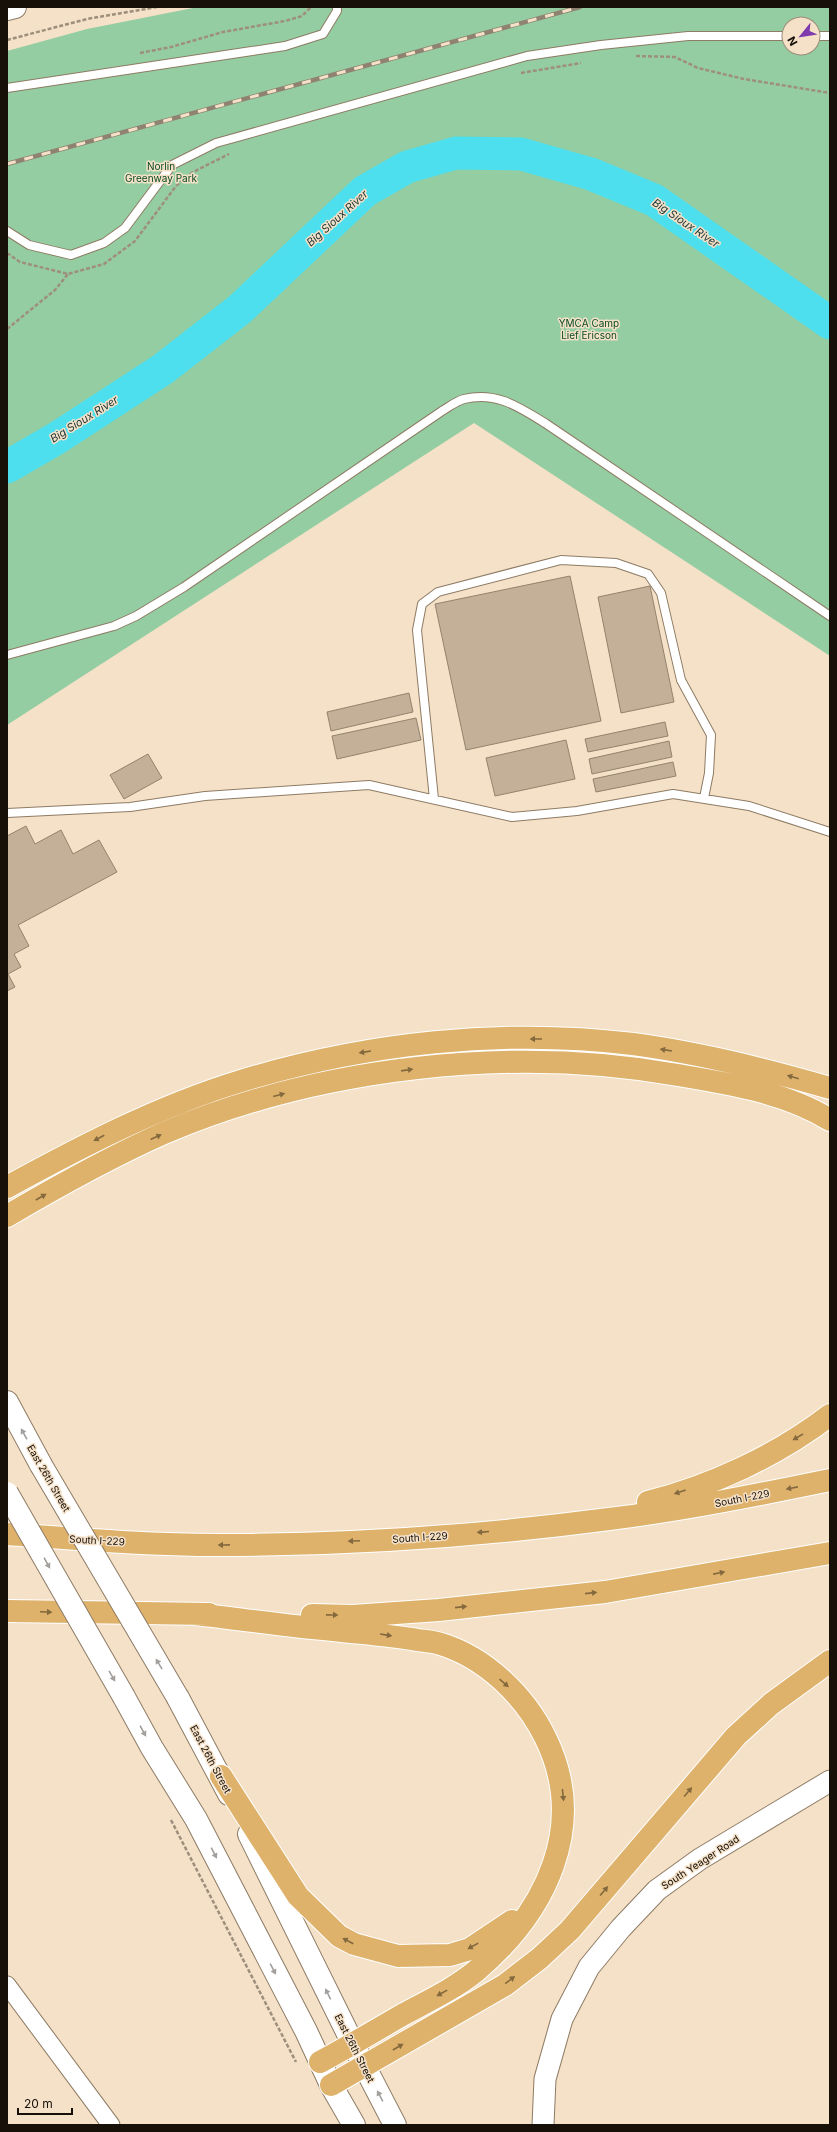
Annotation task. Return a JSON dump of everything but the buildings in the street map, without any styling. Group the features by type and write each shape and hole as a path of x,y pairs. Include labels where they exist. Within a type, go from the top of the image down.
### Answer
{"highway":[{"path":"7,1188 107,1134 192,1098 241,1081 296,1066 407,1046 453,1041 514,1039 576,1039 633,1044 746,1064 830,1088"},
{"path":"7,1216 124,1152 165,1133 215,1114 319,1085 430,1066 483,1062 535,1062 599,1064 655,1070 762,1092 791,1101 830,1120"},
{"path":"522,1529 661,1499 693,1488 761,1458 805,1433 830,1415"},
{"name":"South I-229","path":"7,1534 72,1539 224,1545 345,1542 522,1529 610,1519 725,1501 830,1480"},
{"path":"7,1610 353,1616 439,1610 605,1592 830,1553"},
{"path":"195,1614 380,1634 440,1644 464,1655 503,1682 521,1699 540,1726 554,1755 561,1778 564,1801 562,1830 550,1877 538,1898 517,1928 476,1971 454,1987 320,2062"},
{"path":"331,2085 504,1985 540,1958 570,1930 736,1736 770,1704 830,1661"},
{"path":"221,1776 298,1896 339,1936 354,1944 398,1956 450,1955 470,1949 493,1935 538,1898"}],"main road":[{"path":"7,9 15,7"},
{"name":"East 26th Street","path":"7,1402 41,1465 178,1698 221,1776 352,2044 395,2125"},
{"path":"7,1493 152,1748 196,1819 306,2032 331,2085 354,2125"}],"street":[{"name":"South Yeager Road","path":"543,2125 545,2079 562,2019 590,1967 620,1928 657,1890 700,1859 830,1781"},
{"path":"7,1985 111,2125"}],"lane":[{"path":"7,88 285,46 323,34 337,10 337,7"},
{"path":"7,231 28,245 71,255 104,243 125,228 172,164 216,143 528,56 601,45 688,36 781,36"},
{"path":"7,655 114,626 136,616 184,587 442,411 463,399 488,396 512,404 545,422 830,616"},
{"path":"434,798 417,630 422,604 438,592 561,560 616,563 648,574 662,593 681,680 711,735 709,773 704,798"},
{"path":"7,813 130,807 205,796 370,785 434,798 512,817 577,811 673,794 749,806 830,832"}],"path":[{"path":"7,40 87,19 157,7"},
{"path":"136,54 171,47 223,32 285,21 302,16 311,7"},
{"path":"630,56 675,57 698,68 744,79 830,93"},
{"path":"516,74 584,63"},
{"path":"7,253 20,262 68,274 104,264 135,241 176,186 193,172 233,153"},
{"path":"7,329 55,290 68,274"},
{"path":"168,1814 298,2065"}],"green space":[{"path":"198,7 830,7 830,656 474,423 7,725 7,51 87,29"}],"waterway":[{"name":"Big Sioux River","path":"7,467 57,438 163,369 240,309 365,191 407,167 456,153 521,154 591,174 654,200 830,323"}],"railway":[{"path":"7,164 580,7"}],"park label":[{"name":"Norlin Greenway Park","path":"161,172"},
{"name":"YMCA Camp Lief Ericson","path":"589,328"}]}
